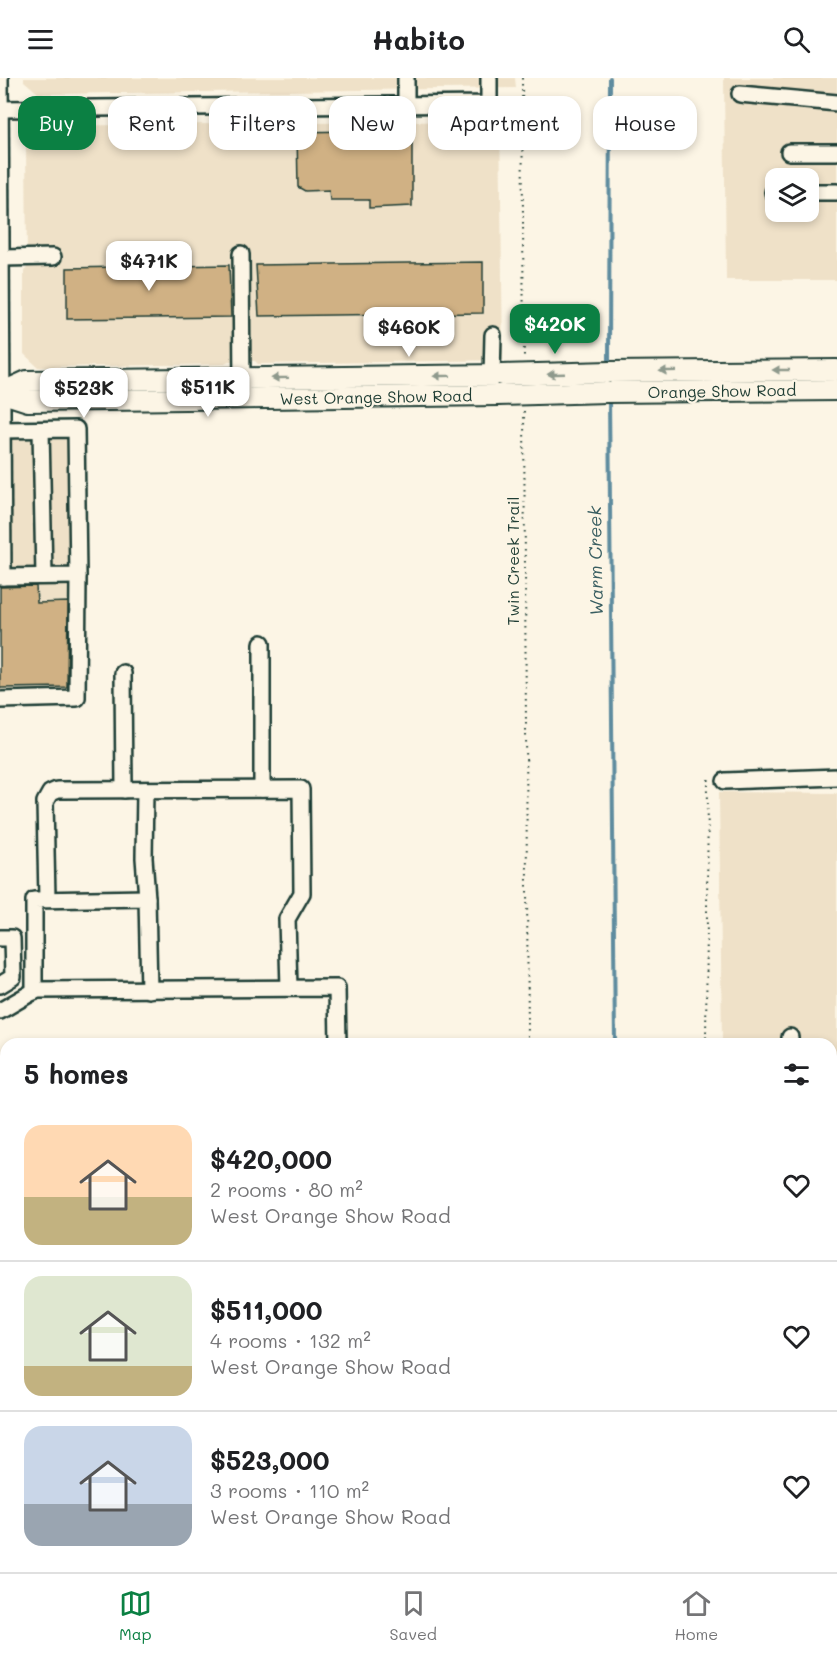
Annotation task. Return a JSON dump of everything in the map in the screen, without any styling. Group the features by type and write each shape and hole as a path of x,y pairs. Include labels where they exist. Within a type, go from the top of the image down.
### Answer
{"main road":[{"name":"Orange Show Road","path":"610,372 837,370"},
{"name":"West Orange Show Road","path":"2,392 27,381 610,372"},
{"name":"Orange Show Road","path":"607,392 837,390"},
{"name":"West Orange Show Road","path":"2,392 28,401 607,392"}],"street":[{"path":"406,78 406,96"},
{"path":"416,105 489,104 489,78"},
{"path":"0,80 2,577 78,576"},
{"path":"740,94 837,103"},
{"path":"0,110 329,106"},
{"path":"789,152 837,152"},
{"path":"819,192 837,192"},
{"path":"241,255 243,399"},
{"path":"2,258 53,257"},
{"path":"492,335 496,375"},
{"path":"0,700 77,698 78,576 76,429 2,430"},
{"path":"41,430 44,576"},
{"path":"262,643 262,789"},
{"path":"123,673 124,790"},
{"path":"725,781 837,777"},
{"path":"47,899 45,802 50,793 57,790 301,789 302,893 287,919 289,988"},
{"path":"145,790 144,858 148,990"},
{"path":"34,992 34,900 147,898"},
{"path":"0,938 12,938 13,977 0,985"},
{"path":"0,1011 34,992 337,988 338,1038"}],"path":[{"path":"522,78 524,364"},
{"name":"Twin Creek Trail","path":"524,412 528,1038"},
{"path":"706,1038 708,780 725,781"}],"shaded area":[{"path":"24,78 515,78 516,88 39,94 24,81"},
{"path":"724,78 837,78 837,280 726,280"},
{"path":"416,122 428,122 428,150 500,150 503,360 258,364 255,361 228,361 225,364 38,367 24,354 24,271 27,268 26,150 96,150 96,125 108,125 108,150 197,150 197,124 209,124 209,150 317,150 317,123 329,123 329,150 416,150"},
{"path":"80,421 82,699 0,701 0,422"},
{"path":"719,792 837,793 837,1038 722,1038"}],"building":[{"path":"329,131 329,150 412,150 412,206 369,208 369,200 330,200 329,190 305,191 298,187 297,150 317,150 317,132"},
{"path":"483,262 483,313 259,316 256,265"},
{"path":"229,265 231,317 67,319 67,268"},
{"path":"36,586 37,603 68,602 67,687 0,688 0,587"}],"waterway":[{"name":"Warm Creek","path":"609,365 610,78"},
{"name":"Warm Creek","path":"609,397 615,1038"}]}
